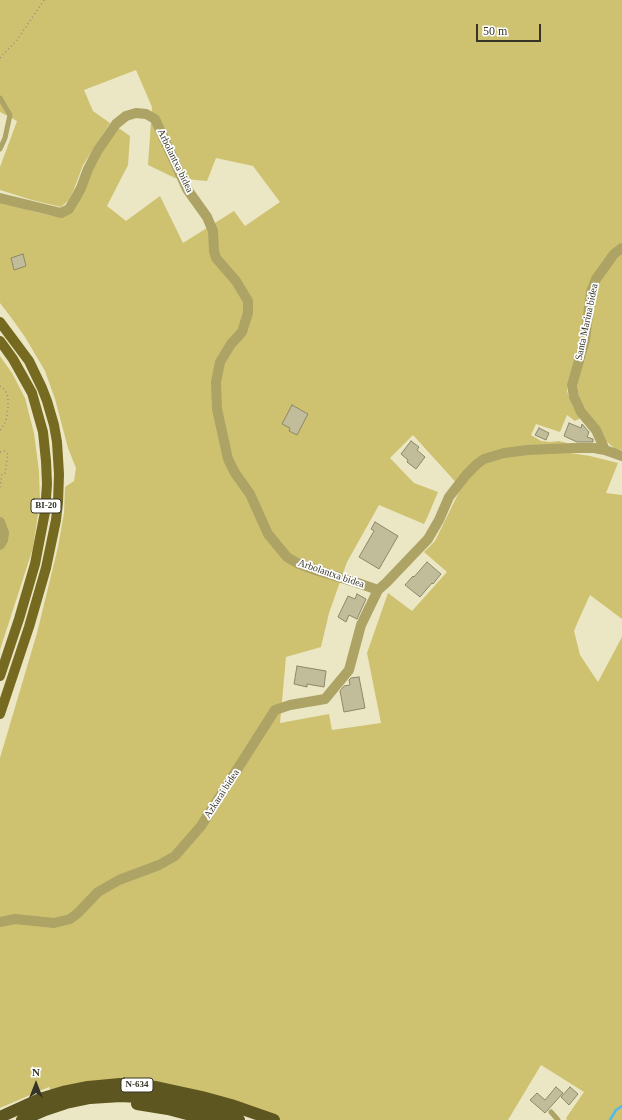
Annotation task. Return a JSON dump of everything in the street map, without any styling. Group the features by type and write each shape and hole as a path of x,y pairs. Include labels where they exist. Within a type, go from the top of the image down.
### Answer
{"highway":[{"name":"N-634","path":"0,1117 63,1092 88,1087 120,1084 156,1087 189,1094 231,1105 274,1120"},
{"name":"N-634","path":"22,1120 56,1106 90,1098 121,1096 154,1098 200,1108 239,1120"},
{"path":"90,1098 168,1109 210,1120"}],"main road":[{"name":"BI-20","path":"0,322 29,361 47,401 54,425 58,481 56,520 46,568 27,634 0,714"},
{"name":"BI-20","path":"0,341 13,358 32,393 43,432 47,484 45,512 35,564 0,676"}],"street":[{"name":"Arbolantxa bidea","path":"0,198 61,213 69,209 75,200 88,168 98,150 116,124 126,116 136,113 146,114 155,119 187,189 207,218 213,231 214,251 216,258 236,281 248,301 248,313 242,332 231,344 220,362 216,382 217,409 228,459 235,473 250,494 268,534 287,557 297,563 378,590 428,539 439,520 449,497 466,475 484,459 504,453 528,450 573,448 605,450"},
{"name":"Santa Marina bidea","path":"605,450 596,430 581,412 574,397 572,385 585,340 591,292 596,279 614,254 622,248"},
{"path":"605,450 622,456"},
{"path":"0,522 4,533 3,540 0,545"},
{"name":"Azkarai bidea","path":"0,922 15,918 54,923 70,919 78,913 98,892 119,880 159,865 175,856 201,826 275,710 290,705 325,699 349,670 361,625 378,590"}],"lane":[{"path":"0,98 10,115 5,138 0,149"},
{"path":"551,1112 558,1120"}],"path":[{"path":"0,58 17,40 44,0"},
{"path":"0,386 8,397 6,421 0,431"},
{"path":"0,452 4,451 8,454 5,473 1,474 0,488"}],"shaded area":[{"path":"0,0 622,0 622,244 593,278 582,337 568,381 567,391 573,407 581,418 575,421 567,415 560,432 536,424 531,435 541,441 559,441 567,443 564,452 590,456 618,463 606,493 622,495 622,619 590,595 574,631 580,655 598,682 622,637 622,1120 567,1120 566,1118 584,1092 541,1065 508,1120 272,1120 139,1085 53,1095 49,1087 0,1108 0,758 37,633 58,547 64,513 65,487 74,481 76,468 68,448 55,399 45,371 25,337 0,303 0,201 35,212 53,216 62,216 117,127 130,136 128,165 107,206 126,221 160,196 183,243 234,211 245,226 280,202 253,166 216,158 207,181 175,178 148,165 152,107 136,70 84,90 93,111 110,123 83,165 69,200 61,207 0,190 0,167 17,121 0,112","holes":["413,435 461,488 435,541 424,552 447,572 412,611 388,593 367,653 381,723 332,730 329,714 280,723 286,657 321,647 329,613 347,562 379,505 424,524 438,492 414,483 390,458"]},
{"path":"622,252 622,450 615,449 605,440 598,426 580,403 577,384 593,299 601,276"},
{"path":"0,356 12,373 25,398 34,433 39,471 40,501 33,548 0,650"}],"building":[{"path":"23,254 26,266 14,270 11,258"},
{"path":"292,405 308,414 297,435 289,431 290,428 282,424"},
{"path":"569,423 581,428 582,424 589,432 587,437 593,439 593,442 577,442 564,436"},
{"path":"539,428 549,433 546,440 535,435"},
{"path":"411,441 419,447 417,450 425,457 416,469 407,462 408,460 401,454"},
{"path":"375,522 398,536 379,569 359,557 374,531 371,529"},
{"path":"427,562 441,574 420,597 405,585"},
{"path":"357,594 366,599 357,619 349,615 346,622 338,617 348,596 355,599"},
{"path":"297,666 326,671 324,687 307,684 307,687 294,684"},
{"path":"359,677 365,708 344,712 340,691 344,686 350,685 349,680 351,678"},
{"path":"556,1087 563,1093 545,1113 530,1100 537,1093 545,1100"},
{"path":"570,1087 578,1094 569,1105 561,1097"}],"waterway":[{"path":"610,1120 616,1110 622,1106"}]}
